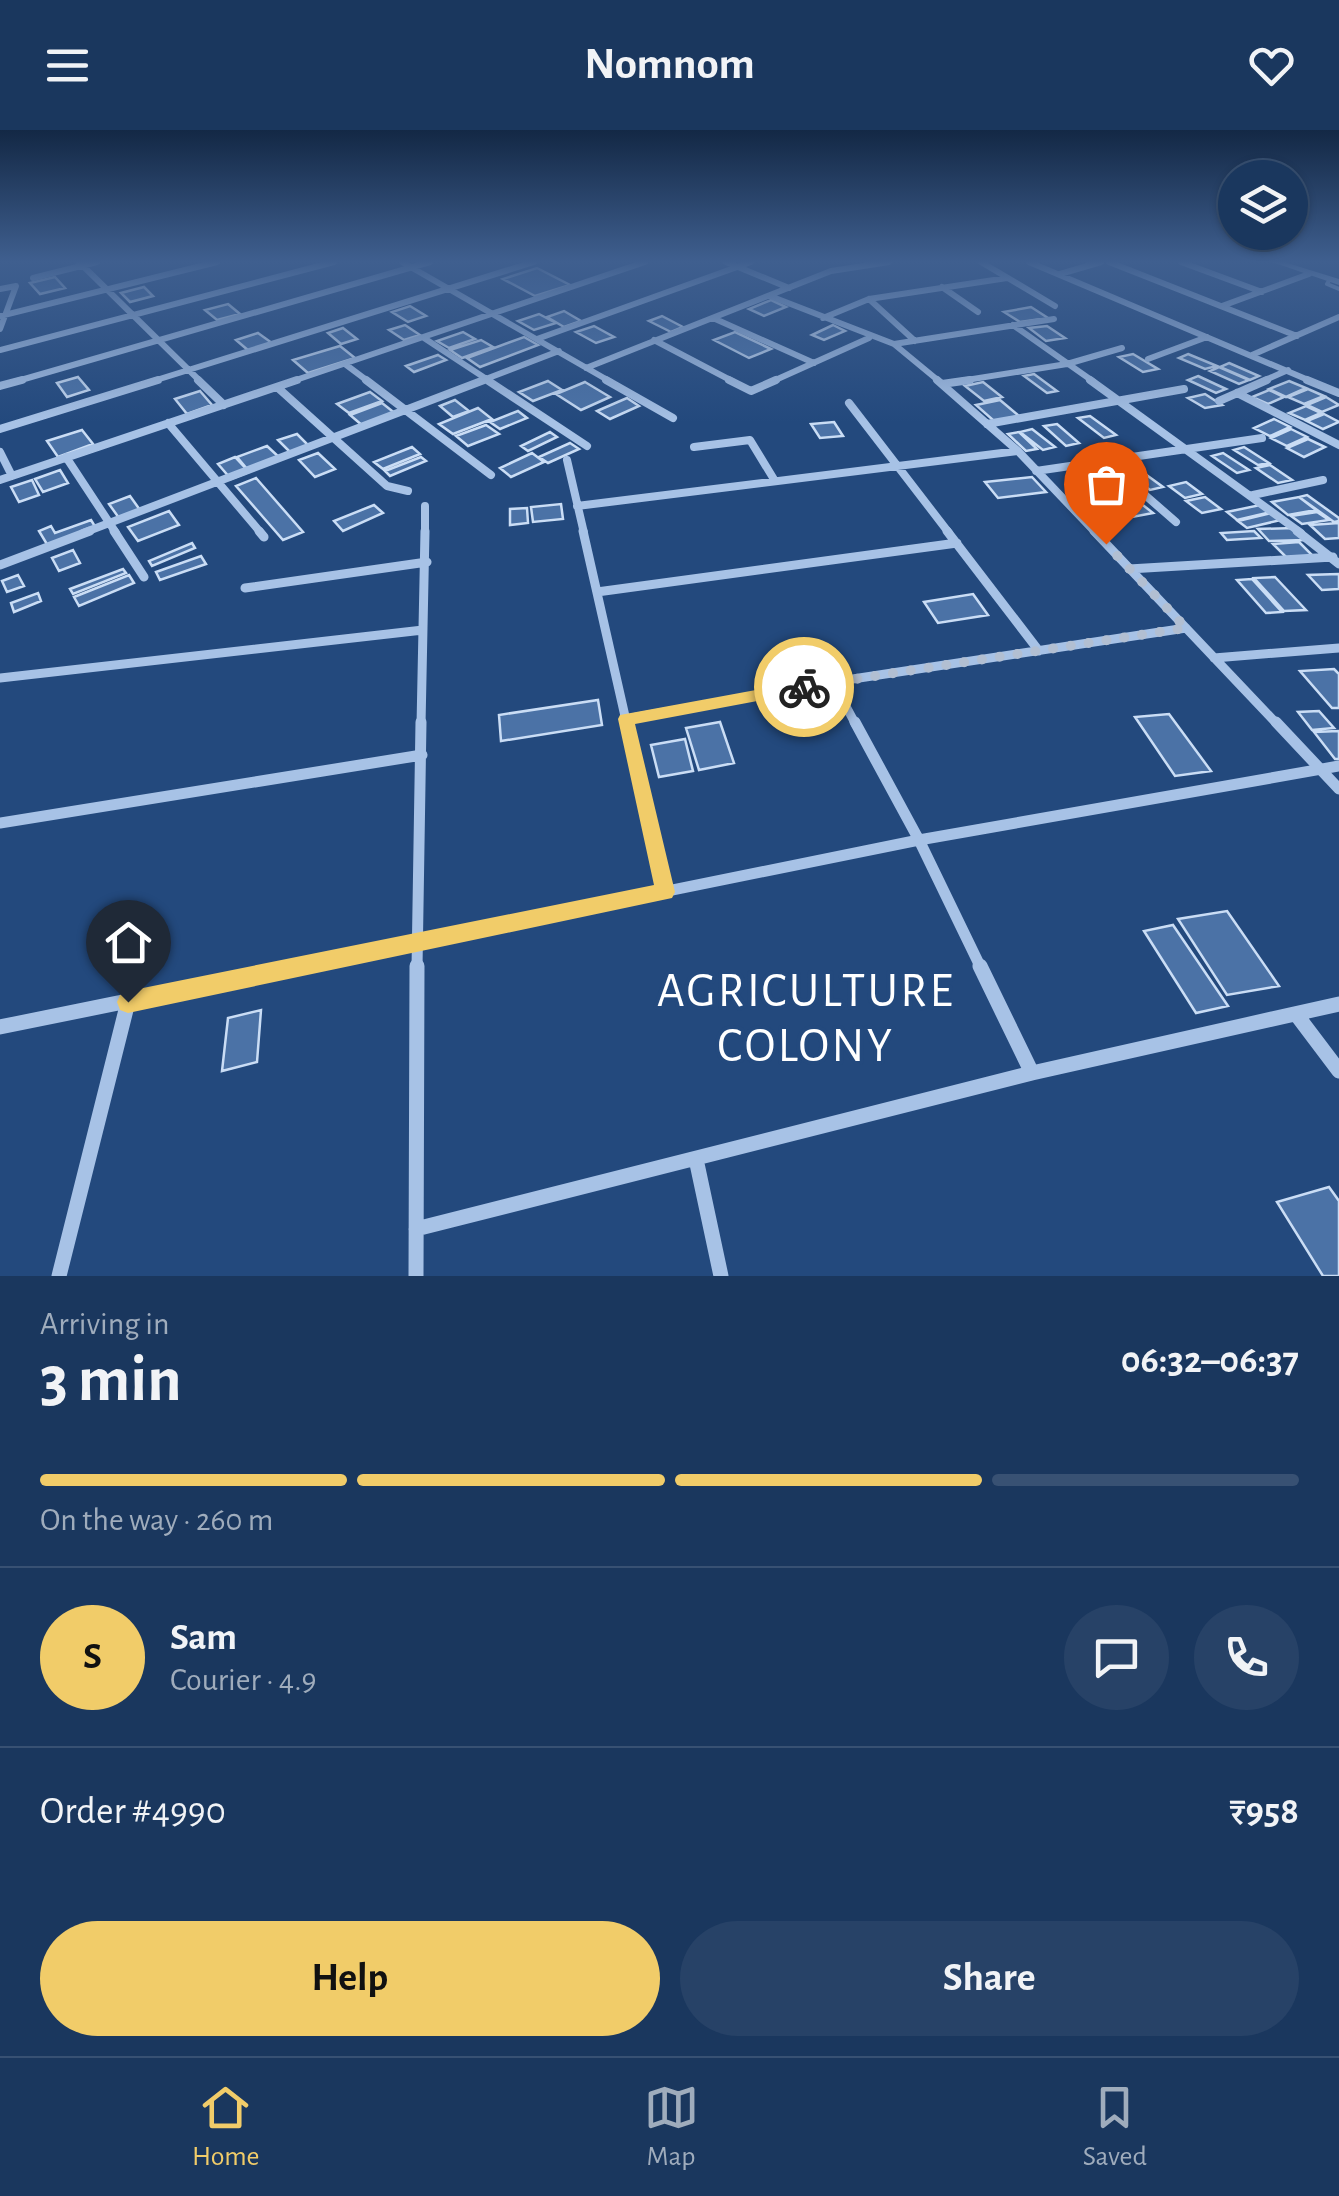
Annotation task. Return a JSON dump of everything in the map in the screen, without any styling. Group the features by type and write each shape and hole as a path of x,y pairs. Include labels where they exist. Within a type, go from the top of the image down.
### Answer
{"street":[{"path":"0,386 245,315"},
{"path":"0,429 365,315"},
{"path":"0,480 491,315"},
{"path":"498,315 672,418"},
{"path":"538,339 602,315"},
{"path":"586,368 720,315"},
{"path":"818,315 869,338 894,344 1054,319"},
{"path":"824,318 830,315"},
{"path":"887,315 915,340"},
{"path":"1157,315 1339,393"},
{"path":"1246,315 1297,336"},
{"path":"0,330 4,316"},
{"path":"0,350 134,316 224,404"},
{"path":"713,318 814,363"},
{"path":"1252,355 1339,318"},
{"path":"1012,325 1337,559"},
{"path":"1148,359 1208,337"},
{"path":"424,338 587,446"},
{"path":"654,340 751,392 869,338"},
{"path":"894,344 1018,451 1339,789"},
{"path":"942,384 1067,364 1122,348"},
{"path":"0,565 559,351"},
{"path":"345,364 491,475"},
{"path":"1219,401 1288,370"},
{"path":"277,387 387,486 408,491"},
{"path":"987,424 1184,389"},
{"path":"1237,393 1339,444"},
{"path":"849,402 1039,651"},
{"path":"168,423 264,537"},
{"path":"1036,471 1262,438"},
{"path":"694,447 750,440 776,481"},
{"path":"578,506 1018,451"},
{"path":"0,452 12,476"},
{"path":"66,457 144,577"},
{"path":"567,460 665,892"},
{"path":"1106,460 1176,522"},
{"path":"1253,495 1323,480"},
{"path":"416,1276 417,942 426,506"},
{"path":"597,592 958,543"},
{"path":"1129,569 1337,559"},
{"path":"246,588 427,562"},
{"path":"626,719 833,682 1186,628"},
{"path":"0,678 424,630"},
{"path":"1214,658 1339,648"},
{"path":"833,682 919,840 1032,1073"},
{"path":"0,823 422,755"},
{"path":"0,1027 919,840 1339,766"},
{"path":"59,1276 128,1002"},
{"path":"416,1229 1032,1073 1339,1004"},
{"path":"1296,1014 1339,1071"},
{"path":"696,1159 721,1276"}],"building":[{"path":"398,315 426,316 408,322"},
{"path":"542,315 556,323 534,330 518,321"},
{"path":"572,315 581,321 564,327 547,317"},
{"path":"1010,315 1048,318 1020,322"},
{"path":"662,316 683,327 671,332 649,321"},
{"path":"405,325 420,335 404,340 389,330"},
{"path":"833,325 845,331 824,340 812,335"},
{"path":"594,326 614,337 596,343 576,332"},
{"path":"1047,326 1065,338 1046,341 1029,328"},
{"path":"343,328 357,339 341,344 328,333"},
{"path":"463,332 475,339 449,348 437,341"},
{"path":"735,332 771,349 749,358 714,340"},
{"path":"258,333 272,343 249,351 236,340"},
{"path":"524,337 538,345 480,367 467,358"},
{"path":"481,340 493,347 462,358 450,350"},
{"path":"340,346 355,358 308,373 293,360"},
{"path":"1133,354 1158,369 1143,372 1119,357"},
{"path":"1188,354 1217,366 1205,369 1179,358"},
{"path":"438,355 446,360 414,372 406,366"},
{"path":"1229,363 1259,376 1250,380 1220,367"},
{"path":"1219,367 1249,380 1239,384 1210,371"},
{"path":"1034,374 1057,391 1047,393 1024,376"},
{"path":"1198,376 1226,389 1216,393 1188,380"},
{"path":"78,377 89,390 67,397 57,383"},
{"path":"548,381 562,390 533,401 519,392"},
{"path":"1289,381 1306,388 1286,397 1269,389"},
{"path":"585,382 610,397 581,410 556,394"},
{"path":"983,382 1002,397 984,401 965,386"},
{"path":"1308,389 1324,396 1304,404 1288,397"},
{"path":"1269,390 1284,397 1268,404 1252,397"},
{"path":"200,391 212,405 187,414 175,399"},
{"path":"370,392 382,401 349,413 337,404"},
{"path":"1205,394 1222,405 1205,408 1188,398"},
{"path":"1326,397 1339,405 1322,412 1307,405"},
{"path":"627,398 639,406 610,419 597,411"},
{"path":"455,400 469,411 453,417 440,406"},
{"path":"1000,400 1019,416 994,421 976,405"},
{"path":"382,403 396,414 363,426 350,415"},
{"path":"1306,406 1321,413 1305,420 1289,413"},
{"path":"478,408 492,419 453,434 439,424"},
{"path":"518,411 527,418 500,429 490,422"},
{"path":"1324,414 1339,422 1323,429 1307,421"},
{"path":"1090,416 1116,435 1104,438 1078,418"},
{"path":"1274,419 1290,427 1270,436 1254,428"},
{"path":"834,422 843,436 820,438 811,424"},
{"path":"1057,424 1079,443 1066,446 1044,426"},
{"path":"486,425 499,434 468,446 456,436"},
{"path":"1032,429 1055,447 1043,450 1020,432"},
{"path":"1291,429 1307,437 1287,446 1271,438"},
{"path":"82,430 93,444 58,457 47,441"},
{"path":"550,432 557,437 528,451 521,446"},
{"path":"1019,432 1037,449 1026,451 1008,434"},
{"path":"297,434 309,446 291,453 278,440"},
{"path":"1308,439 1325,447 1304,457 1287,448"},
{"path":"570,443 579,449 548,463 539,457"},
{"path":"267,446 280,458 248,470 237,457"},
{"path":"412,447 420,454 383,469 374,462"},
{"path":"1244,447 1269,463 1258,465 1234,450"},
{"path":"318,453 335,469 315,477 299,460"},
{"path":"532,453 544,462 511,477 500,468"},
{"path":"1223,453 1249,470 1237,473 1212,456"},
{"path":"235,457 249,472 231,479 218,464"},
{"path":"421,457 426,461 390,476 385,471"},
{"path":"1270,465 1292,480 1278,483 1256,468"},
{"path":"60,470 68,483 43,492 35,479"},
{"path":"1141,471 1163,487 1150,490 1129,473"},
{"path":"1032,477 1046,492 998,498 985,482"},
{"path":"1112,477 1127,488 1108,493 1093,481"},
{"path":"256,478 303,532 283,540 236,486"},
{"path":"32,480 39,495 19,502 11,487"},
{"path":"1090,482 1118,505 1109,507 1081,484"},
{"path":"1186,482 1202,494 1185,498 1169,486"},
{"path":"1130,490 1142,499 1123,503 1111,494"},
{"path":"1307,495 1339,521 1334,522 1299,497"},
{"path":"130,496 140,510 119,518 109,504"},
{"path":"1205,497 1221,509 1202,513 1186,501"},
{"path":"1299,497 1316,510 1288,515 1272,502"},
{"path":"1139,502 1153,513 1132,517 1119,507"},
{"path":"561,504 563,519 533,522 531,507"},
{"path":"374,505 383,513 343,531 334,521"},
{"path":"1260,505 1271,512 1237,520 1227,512"},
{"path":"527,508 528,523 510,525 510,509"},
{"path":"169,511 179,525 138,541 128,527"},
{"path":"1317,512 1329,520 1302,524 1291,516"},
{"path":"1271,513 1281,520 1247,528 1238,521"},
{"path":"91,520 96,528 48,546 39,531 51,526 55,533"},
{"path":"1339,523 1339,538 1325,539 1310,525"},
{"path":"1294,528 1305,540 1269,541 1258,529"},
{"path":"1254,531 1261,538 1227,540 1221,533"},
{"path":"1299,542 1314,557 1287,558 1273,544"},
{"path":"192,543 195,548 152,566 149,561"},
{"path":"73,550 80,563 59,571 52,558"},
{"path":"201,556 206,564 160,580 156,572"},
{"path":"123,569 126,573 73,594 70,589"},
{"path":"1339,574 1339,589 1322,590 1308,575"},
{"path":"18,575 24,586 7,592 2,581"},
{"path":"129,575 134,583 79,606 74,597"},
{"path":"1275,577 1306,610 1284,611 1254,578"},
{"path":"1252,579 1282,612 1266,613 1237,580"},
{"path":"38,593 41,601 14,612 11,603"},
{"path":"973,594 988,615 938,623 924,602"},
{"path":"1334,669 1339,674 1339,708 1332,708 1300,671"},
{"path":"598,700 602,725 501,741 499,715"},
{"path":"1319,711 1334,728 1312,730 1298,712"},
{"path":"1169,714 1211,771 1175,776 1135,717"},
{"path":"720,722 734,763 699,770 686,728"},
{"path":"1339,731 1339,759 1335,759 1314,732"},
{"path":"685,739 693,771 659,777 651,745"},
{"path":"1227,911 1279,986 1227,995 1178,919"},
{"path":"1173,925 1228,1006 1196,1013 1144,931"},
{"path":"261,1010 257,1062 222,1071 228,1018"},
{"path":"1329,1187 1339,1201 1339,1276 1323,1276 1277,1202"}],"way so far":[{"path":"804,687 1186,628 1106,544"}],"district":[{"name":"AGRICULTURE COLONY","path":"806,1016"}],"route":[{"path":"128,1002 665,892 626,719 804,687"}]}
